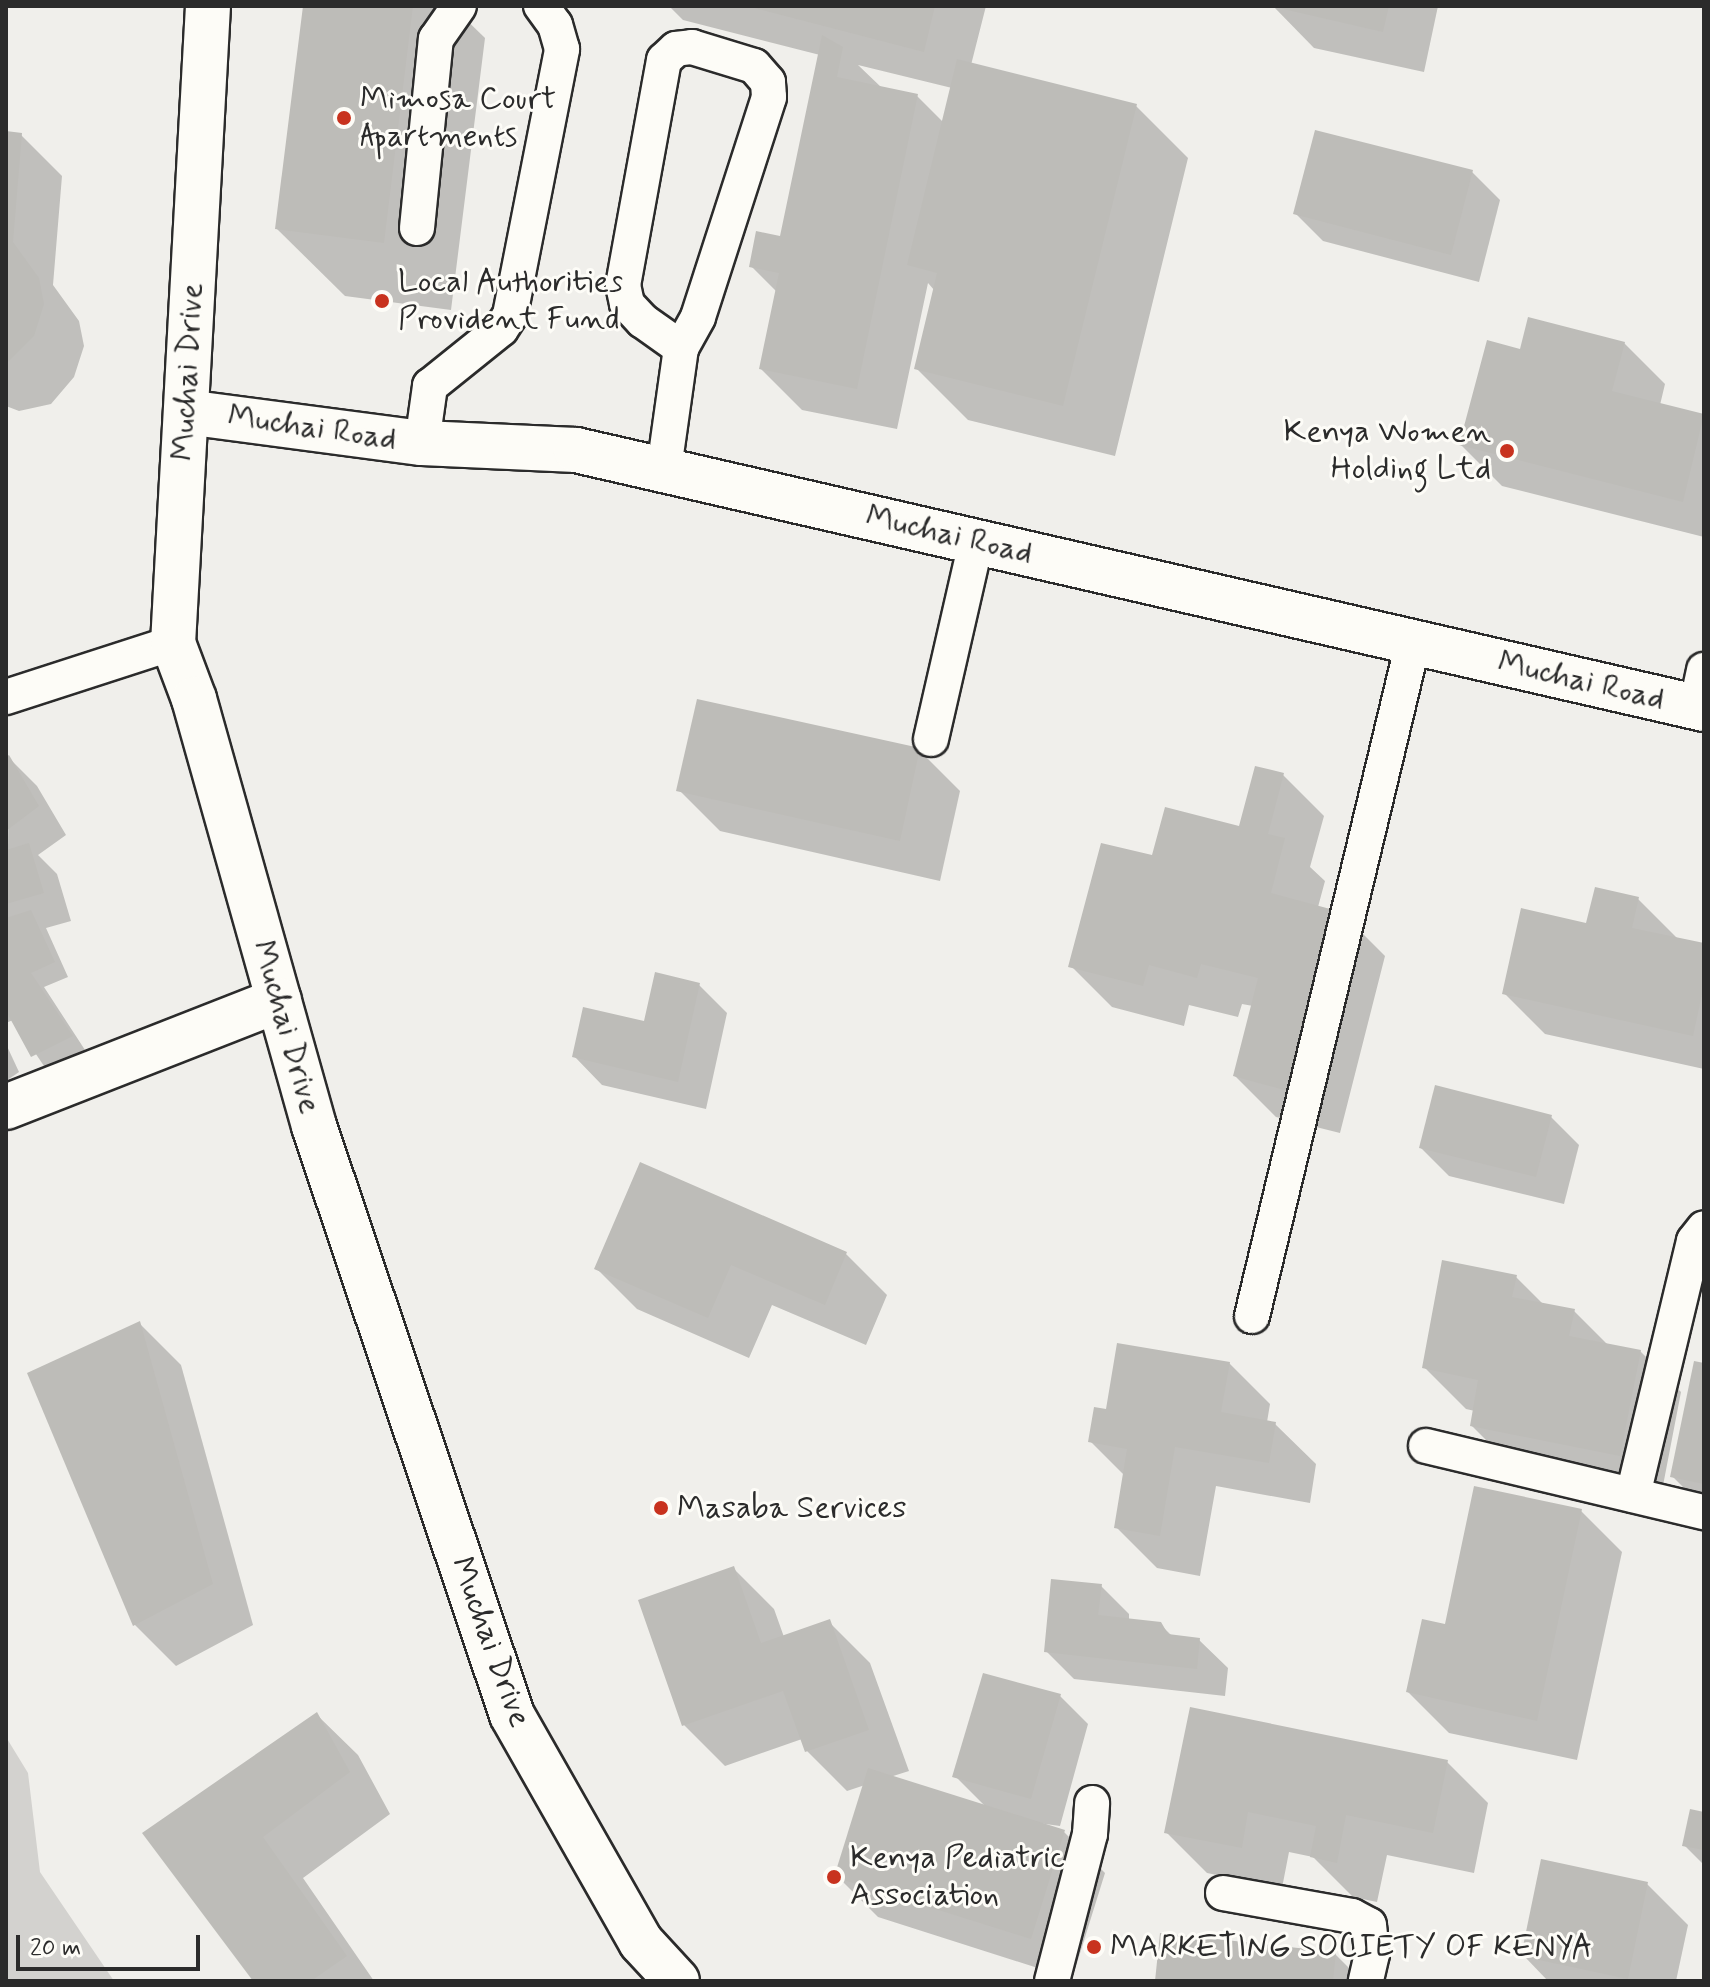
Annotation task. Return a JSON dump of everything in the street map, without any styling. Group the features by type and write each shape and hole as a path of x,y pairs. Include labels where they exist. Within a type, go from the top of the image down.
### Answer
{"street":[{"name":"Muchai Drive","path":"208,6 173,643 194,699 314,1126 512,1715 641,1942 677,1981"},
{"name":"Muchai Road","path":"186,412 422,443 576,450 1413,643 1701,696"},
{"path":"6,1107 279,1000"}],"lane":[{"path":"417,228 436,39 459,6"},
{"path":"422,443 430,386 501,329 510,315 562,49 555,25 541,6"},
{"path":"664,469 681,348 698,317 769,97 768,82 754,66 692,47 676,49 664,60 623,285 627,304 643,321 681,348"},
{"path":"931,739 976,542"},
{"path":"6,697 173,643"},
{"path":"1252,1316 1413,643"},
{"path":"1633,1495 1694,1241 1704,1228"},
{"path":"1426,1446 1704,1512"},
{"path":"1052,1981 1090,1834 1092,1803"},
{"path":"1223,1893 1352,1916 1369,1925 1372,1954 1366,1981"}],"shaded area":[{"path":"6,1737 28,1773 40,1872 114,1981 6,1981"}],"building":[{"name":"Mimosa Court Apartments","path":"303,6 413,6 384,243 275,229"},
{"path":"747,6 935,6 924,52"},
{"path":"1270,6 1389,6 1383,32"},
{"path":"822,35 843,47 837,77 918,94 857,389 759,369 779,273 749,267 756,231 780,236"},
{"path":"957,59 1137,104 1063,406 914,369 937,273 907,265"},
{"path":"1315,130 1473,170 1451,255 1293,214"},
{"path":"6,131 22,133 13,242 39,278 44,304 34,336 6,364"},
{"path":"1528,317 1625,342 1612,391 1704,414 1683,502 1459,445 1487,340 1520,349"},
{"path":"697,699 920,748 900,841 676,791"},
{"path":"9,755 39,806 6,831 6,757"},
{"path":"1255,766 1284,773 1268,834 1285,838 1271,893 1345,913 1299,1094 1233,1076 1258,978 1201,964 1197,978 1149,965 1143,986 1068,967 1101,843 1152,855 1165,807 1239,826"},
{"path":"29,843 44,893 6,904 6,850"},
{"path":"1595,887 1639,897 1632,928 1704,943 1704,985 1693,1036 1502,994 1521,908 1586,923"},
{"path":"31,910 55,962 31,973 73,1036 31,1057 6,1011 6,918"},
{"path":"655,972 700,983 678,1082 572,1057 583,1007 644,1021"},
{"path":"1435,1085 1552,1115 1536,1177 1419,1148"},
{"path":"640,1162 847,1252 825,1305 731,1265 708,1318 594,1269"},
{"path":"1442,1260 1517,1275 1512,1297 1575,1309 1569,1336 1641,1350 1620,1456 1470,1426 1478,1380 1422,1368"},
{"path":"140,1321 213,1584 133,1626 27,1373"},
{"path":"1117,1343 1230,1362 1221,1412 1276,1422 1269,1463 1175,1447 1160,1536 1114,1528 1127,1449 1088,1442 1094,1407 1106,1409"},
{"path":"1694,1361 1704,1363 1704,1484 1670,1477"},
{"path":"1474,1486 1582,1509 1537,1721 1406,1692 1422,1619 1445,1624"},
{"path":"734,1566 761,1643 830,1619 869,1730 805,1752 783,1691 682,1726 638,1600"},
{"path":"1051,1579 1102,1584 1098,1615 1161,1622 1168,1634 1200,1638 1197,1669 1044,1652"},
{"path":"983,1673 1061,1694 1031,1799 952,1777"},
{"path":"1190,1707 1448,1760 1433,1833 1346,1815 1337,1863 1310,1857 1316,1826 1248,1812 1242,1848 1164,1833"},
{"path":"317,1712 350,1772 263,1837 347,1956 311,1981 253,1981 142,1833"},
{"path":"868,1768 1065,1830 1031,1939 834,1877"},
{"path":"1690,1809 1704,1812 1704,1850 1682,1846"},
{"path":"1541,1859 1648,1882 1628,1979 1521,1956"},
{"path":"1160,1933 1336,1952 1333,1981 1155,1981"}],"place":[{"name":"Mimosa Court Apartments","path":"344,118"},
{"name":"Local Authorities Provident Fund","path":"382,301"},
{"name":"Kenya Women Holding Ltd","path":"1507,451"},
{"name":"Masaba Services","path":"661,1508"},
{"name":"Kenya Pediatric Association","path":"834,1877"},
{"name":"MARKETING SOCIETY OF KENYA","path":"1094,1947"}]}
